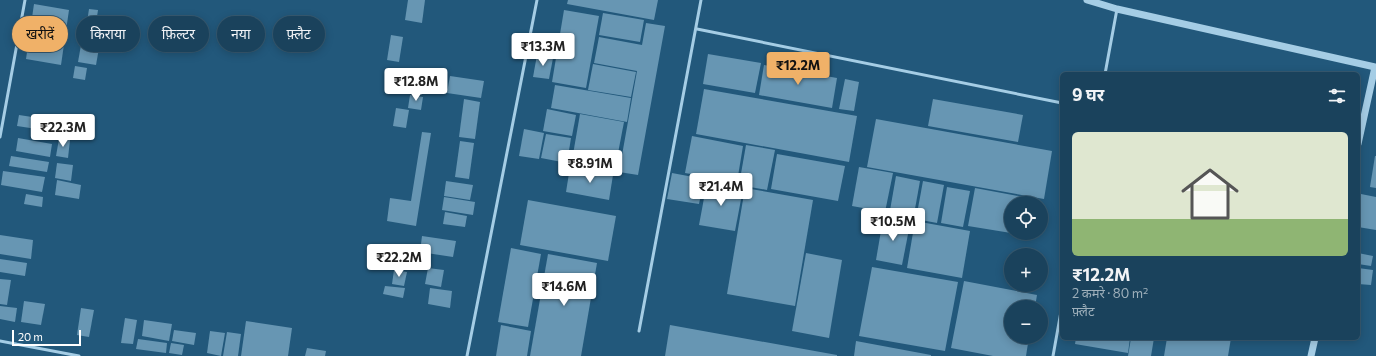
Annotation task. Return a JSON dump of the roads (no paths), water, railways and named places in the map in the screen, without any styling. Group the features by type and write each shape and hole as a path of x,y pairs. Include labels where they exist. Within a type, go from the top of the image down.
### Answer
{"street":[{"path":"1087,0 1117,9 1376,67 1360,135"},
{"path":"1311,356 1315,340"}],"lane":[{"path":"0,137 25,0"},
{"path":"467,356 536,0"},
{"path":"640,331 697,29 701,0"},
{"path":"1105,72 1117,9"},
{"path":"697,29 1060,103"},
{"path":"1053,356 1060,317"},
{"path":"0,341 79,356"}]}
